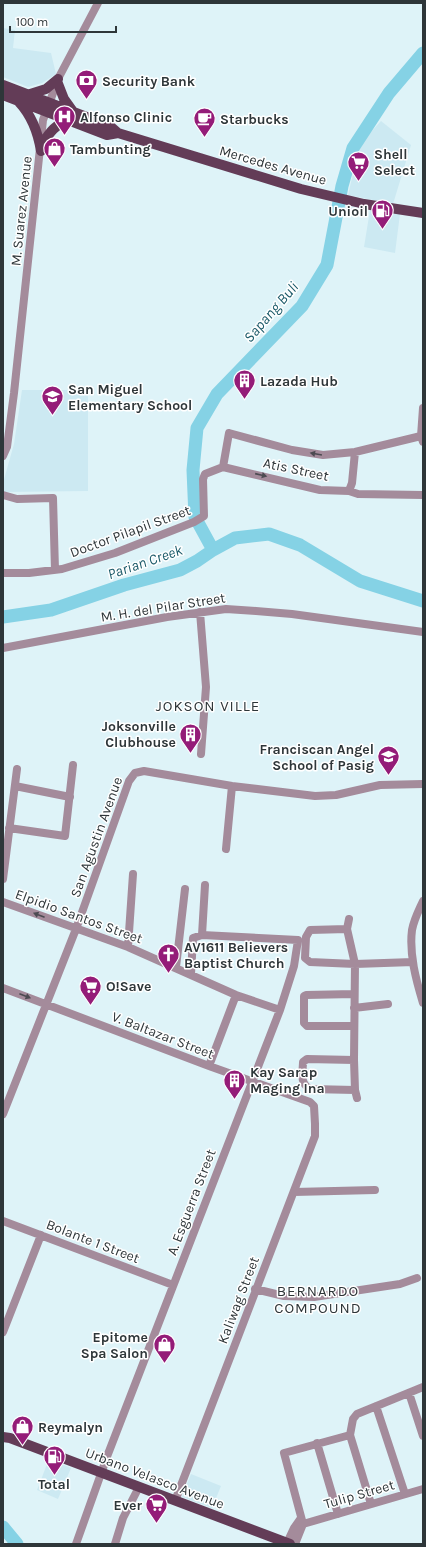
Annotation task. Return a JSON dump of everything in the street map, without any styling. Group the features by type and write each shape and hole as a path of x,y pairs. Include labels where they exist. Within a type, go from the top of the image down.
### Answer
{"main road":[{"path":"27,95 46,89 58,80 64,99 73,117 56,126 41,148"},
{"name":"Mercedes Avenue","path":"3,85 27,95 48,107 73,117 110,126 118,133 301,189 334,198 423,213"},
{"name":"Mercedes Avenue","path":"3,95 17,101 48,107"},
{"path":"17,101 34,123 41,148"},
{"name":"Urbano Velasco Avenue","path":"5,1436 291,1544"}],"street":[{"name":"M. Suarez Avenue","path":"3,456 7,447 12,412 43,120 58,80 98,3"},
{"path":"223,467 229,433 292,450 323,455 355,452 422,439 423,408"},
{"path":"349,491 352,483 355,452"},
{"name":"Atis Street","path":"223,467 320,490 349,491 358,494 423,495"},
{"name":"Doctor Pilapil Street","path":"3,573 62,569 116,553 197,520 204,516 203,479 205,474 223,467"},
{"path":"3,495 17,499 53,498 55,570"},
{"name":"M. H. del Pilar Street","path":"3,648 200,612 226,609 256,610 368,623 423,632"},
{"path":"200,612 206,687 201,754"},
{"path":"9,828 65,836 73,765"},
{"path":"3,879 17,769"},
{"name":"San Agustin Avenue","path":"3,1114 76,929 129,781 135,773 144,771 232,786 295,794 328,796 380,785 423,784"},
{"path":"15,786 70,797"},
{"path":"226,849 232,786"},
{"path":"128,947 132,874"},
{"path":"191,974 193,938 202,935 205,885"},
{"path":"176,967 185,889"},
{"path":"423,901 416,915 412,930 413,962 423,1003"},
{"name":"Elpidio Santos Street","path":"3,902 128,947 176,967 236,995 280,1010"},
{"path":"349,919 347,929 355,964 354,1060 355,1090 357,1098"},
{"path":"347,929 310,930 306,936 305,958 310,962 355,964 413,962"},
{"name":"A. Esguerra Street","path":"76,1544 101,1473 280,1010 294,966 298,940 202,935"},
{"name":"V. Baltazar Street","path":"3,988 252,1082 310,1102 314,1106"},
{"path":"354,994 304,996 304,1023 307,1026 354,1026"},
{"path":"209,1066 236,995"},
{"path":"354,1008 388,1004"},
{"path":"354,1060 307,1059 303,1062 302,1082 310,1089 355,1090"},
{"name":"Kaliwag Street","path":"175,1501 315,1136 316,1124 314,1106"},
{"path":"294,1192 375,1190"},
{"name":"Bolante 1 Street","path":"3,1221 173,1286"},
{"path":"3,1332 41,1235"},
{"path":"256,1288 284,1296 314,1297 400,1284 417,1278"},
{"path":"371,1504 350,1435 353,1419 357,1414 423,1387"},
{"path":"409,1393 423,1436"},
{"path":"376,1406 405,1494"},
{"path":"291,1544 294,1528 302,1521 284,1453 316,1443 350,1435"},
{"path":"316,1443 338,1514"},
{"path":"115,1544 123,1518 139,1487"},
{"name":"Tulip Street","path":"302,1521 338,1514 423,1489"}],"shaded area":[{"path":"3,28 15,30 13,48 51,53 56,74 42,83 28,87 3,77"},
{"path":"381,121 411,145 393,204 348,195 360,144"},
{"path":"370,210 400,214 395,253 364,247"},
{"name":"San Miguel Elementary School","path":"22,390 88,390 88,491 3,492 3,483 14,444"},
{"path":"49,1459 71,1468 58,1499 37,1490"},
{"path":"191,1474 221,1486 212,1508 182,1497"}],"waterway":[{"name":"Sapang Buli","path":"213,550 195,517 193,470 197,428 217,394 302,306 327,265 342,186 353,148 389,93 423,53"},
{"name":"Parian Creek","path":"3,617 51,610 124,585 180,570 235,538 269,534 300,545 360,581 423,601"},
{"path":"3,1527 17,1544"}],"place":[{"name":"Security Bank","path":"87,100"},
{"name":"Alfonso Clinic","path":"65,136"},
{"name":"Starbucks","path":"205,138"},
{"name":"Tambunting","path":"54,168"},
{"name":"Shell Select","path":"359,182"},
{"name":"Unioil","path":"383,230"},
{"name":"Lazada Hub","path":"244,400"},
{"name":"San Miguel Elementary School","path":"53,416"},
{"name":"Joksonville Clubhouse","path":"191,754"},
{"name":"Franciscan Angel School of Pasig","path":"389,776"},
{"name":"AV1611 Believers Baptist Church","path":"169,974"},
{"name":"O!Save","path":"90,1006"},
{"name":"Kay Sarap Maging Ina","path":"234,1100"},
{"name":"Epitome Spa Salon","path":"164,1364"},
{"name":"Reymalyn","path":"22,1446"},
{"name":"Total","path":"54,1476"},
{"name":"Ever","path":"157,1524"}],"district":[{"name":"JOKSON VILLE","path":"208,706"},
{"name":"BERNARDO COMPOUND","path":"318,1300"}]}
